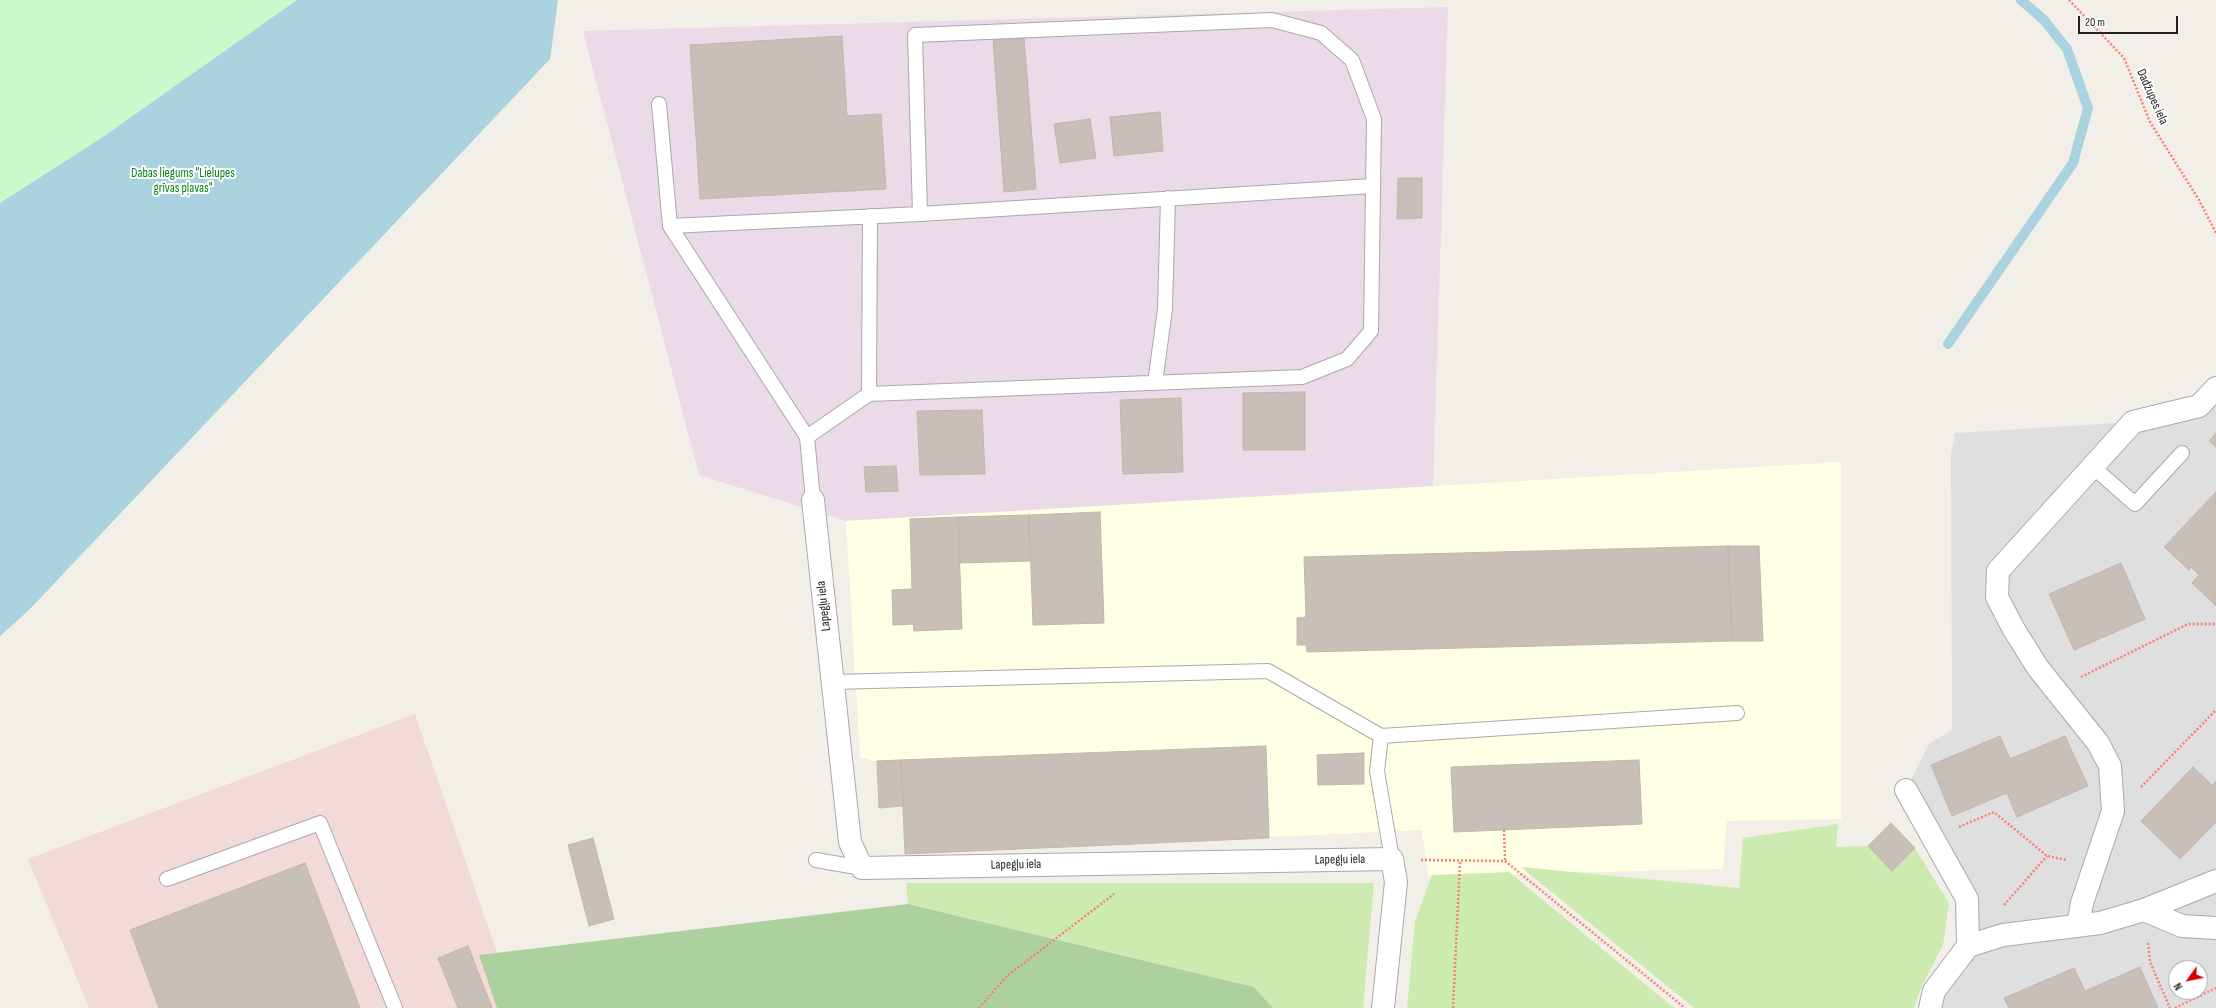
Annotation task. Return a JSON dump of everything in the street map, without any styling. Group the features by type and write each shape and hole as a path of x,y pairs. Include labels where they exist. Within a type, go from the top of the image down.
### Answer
{"street":[{"path":"2078,926 2082,903 2096,867 2113,811 2110,766 2098,744 2038,668 2013,628 1998,597 1998,571 2094,467 2133,422 2199,406 2216,388"},
{"name":"Lapegļu iela","path":"813,500 850,842 862,868 1392,859"},
{"path":"1906,790 1967,899 1968,946"},
{"path":"1383,1008 1396,882 1392,859"},
{"path":"1930,1008 1934,991 1968,946 2003,935 2100,924 2144,910 2216,881"},
{"path":"2144,910 2182,926 2216,928"}],"lane":[{"path":"807,438 869,394 1302,377 1347,359 1371,331 1374,119 1352,60 1321,33 1272,20 915,35 920,214"},
{"path":"659,104 670,226 807,438 813,500"},
{"path":"670,226 920,214 1373,186"},
{"path":"1155,383 1165,309 1168,198"},
{"path":"869,394 870,216"},
{"path":"2094,467 2135,504 2182,453"},
{"path":"832,682 1268,671 1381,736 1737,713"},
{"path":"1381,736 1377,771 1392,859"},
{"path":"167,879 320,823 395,1008"},
{"path":"816,860 862,868"}],"path":[{"name":"Dadžupes iela","path":"2068,0 2124,58 2150,122 2199,200 2216,234"},
{"path":"2056,689 2188,624 2216,624"},
{"path":"2113,811 2126,802 2216,710"},
{"path":"1933,838 1994,812 2047,856 2096,867"},
{"path":"1504,830 1505,861"},
{"path":"2002,906 2047,856"},
{"path":"1392,859 1460,862 1505,861 1685,1008"},
{"path":"1453,1008 1460,862"},
{"path":"978,1008 1007,976 1117,891"},
{"path":"2144,910 2150,962 2170,1008"},
{"path":"2175,1008 2181,1007 2216,988"}],"shaded area":[{"path":"1448,7 1433,486 846,521 699,475 583,31"},
{"path":"2216,388 2216,1008 1930,1008 1968,946 1967,899 1906,790 1929,744 1952,730 1951,454 1955,433 2133,422"},
{"path":"1841,462 1841,819 1727,821 1723,869 1428,876 1422,830 905,854 903,807 879,808 877,762 860,757 846,521"},
{"path":"415,714 516,1008 89,1008 28,859"}],"green space":[{"name":"Dabas liegums \"Lielupes grīvas pļavas\"","path":"0,0 558,0 550,59 29,610 0,636"},
{"path":"1838,824 1836,847 1868,846 1892,870 1915,848 1949,903 1943,945 1922,986 1914,1008 1694,1008 1521,867 1739,888 1743,838"},
{"path":"1509,872 1674,1008 1407,1008 1415,921 1432,875"},
{"path":"906,883 1374,883 1363,1008 1273,1008 1254,987 908,904"},
{"path":"908,904 1254,987 1273,1008 497,1008 479,955"}],"water":[{"name":"Dabas liegums \"Lielupes grīvas pļavas\"","path":"297,0 558,0 550,59 29,610 0,636 0,203 100,139"}],"building":[{"path":"842,36 847,116 881,114 886,189 700,199 690,45"},
{"path":"1024,37 1036,189 1004,192 993,39"},
{"path":"1160,112 1163,151 1114,156 1110,117"},
{"path":"1090,119 1096,158 1060,163 1054,124"},
{"path":"1398,178 1422,178 1422,218 1397,219"},
{"path":"1305,392 1305,450 1243,450 1243,393"},
{"path":"1181,398 1183,472 1123,474 1120,400"},
{"path":"982,410 985,474 920,475 917,411"},
{"path":"2216,433 2216,447 2209,441"},
{"path":"896,466 898,491 866,492 864,467"},
{"path":"2216,492 2216,606 2192,583 2199,575 2191,567 2189,570 2164,547"},
{"path":"1100,512 1104,623 1033,625 1029,515"},
{"path":"1029,515 1030,561 960,563 958,517"},
{"path":"958,517 962,629 914,631 913,624 893,625 892,590 912,589 910,519"},
{"path":"1728,546 1759,546 1763,641 1732,641"},
{"path":"1728,546 1732,641 1307,652 1306,645 1297,645 1297,618 1306,617 1304,557"},
{"path":"2121,563 2145,619 2074,650 2049,594"},
{"path":"2000,736 2010,759 2065,736 2088,786 2017,817 2007,793 1952,816 1931,765"},
{"path":"1266,746 1269,838 905,854 901,760"},
{"path":"1364,753 1364,784 1318,785 1317,755"},
{"path":"901,760 903,806 879,808 877,761"},
{"path":"1639,760 1642,824 1454,832 1451,767"},
{"path":"2193,767 2212,785 2216,781 2216,822 2180,859 2141,821"},
{"path":"1891,823 1915,848 1892,871 1868,846"},
{"path":"593,838 614,919 589,926 568,845"},
{"path":"305,863 360,1008 159,1008 130,930"},
{"path":"468,946 492,1008 458,1008 438,958"},
{"path":"2140,967 2158,1008 2009,1008 2004,998 2074,968 2085,991"}],"waterway":[{"path":"1948,344 2073,163 2088,108 2067,49 2044,20 2021,0"}]}
